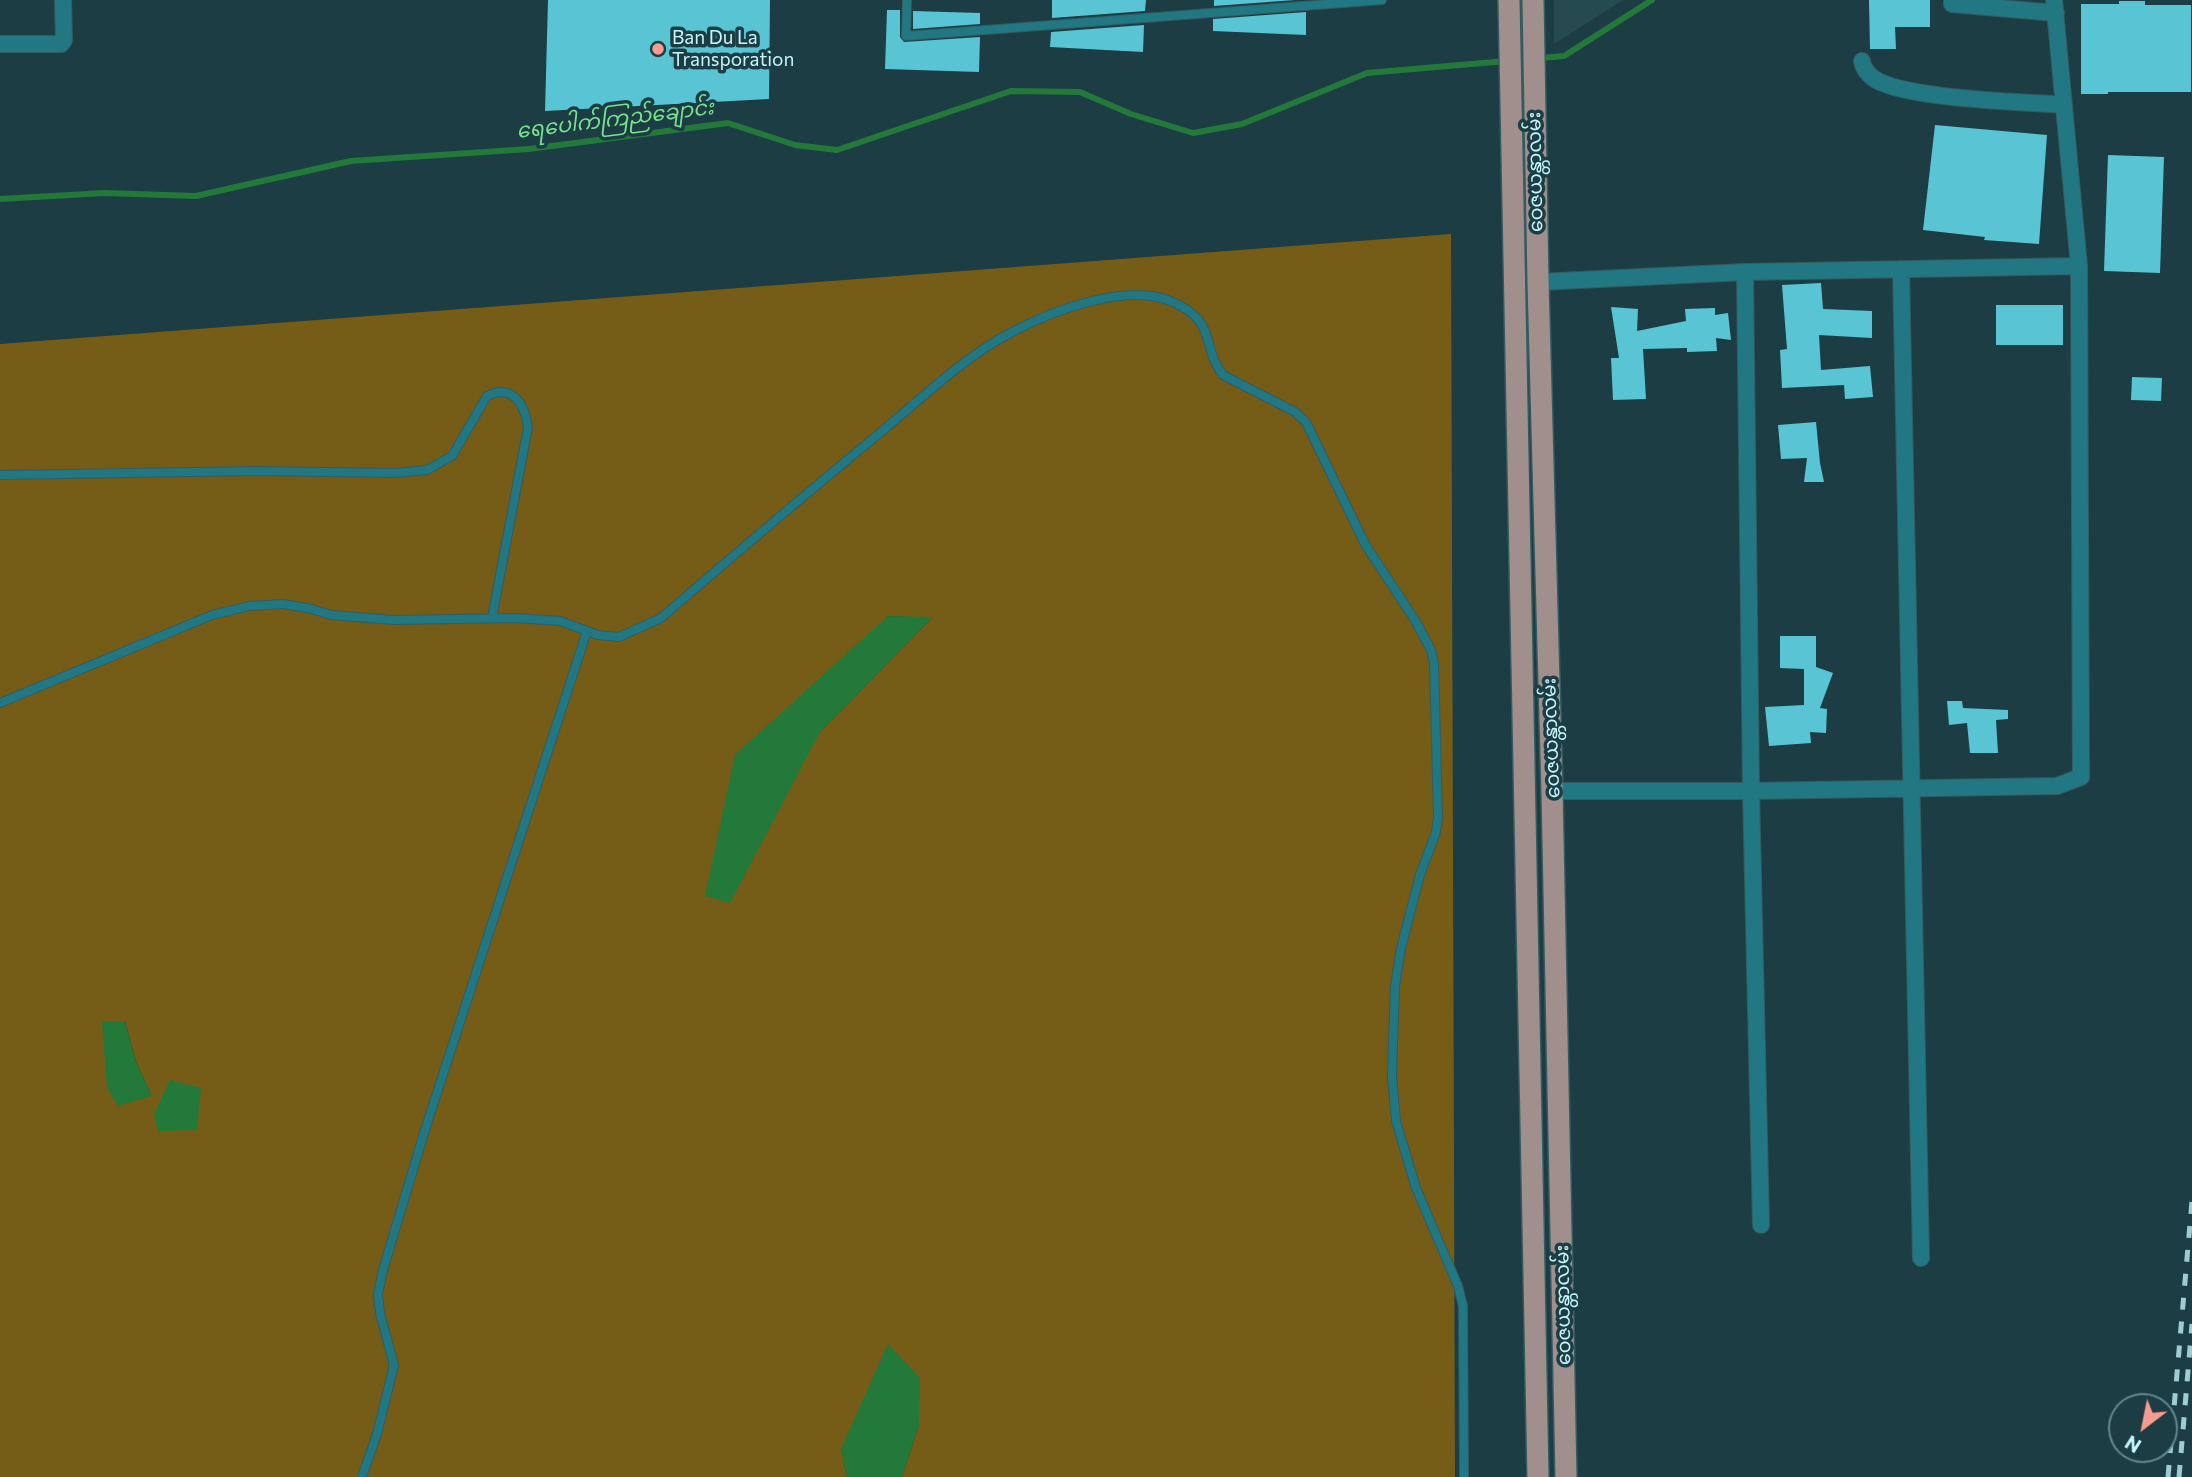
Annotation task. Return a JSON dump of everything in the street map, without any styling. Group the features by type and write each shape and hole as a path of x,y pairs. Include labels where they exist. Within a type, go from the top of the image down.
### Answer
{"main road":[{"name":"ဝေဇယန္တာလမ်း","path":"1509,0 1538,1477"},
{"name":"ဝေဇယန္တာလမ်း","path":"1533,0 1566,1477"}],"street":[{"path":"0,44 63,42 63,0"},
{"path":"1552,791 2057,786 2081,777 2079,266 2055,6 1952,4 1952,0"},
{"path":"1862,61 1863,68 1874,79 1905,90 2064,105"},
{"path":"1538,282 1745,272 2079,266"},
{"path":"1901,269 1921,1258"},
{"path":"1745,272 1751,791 1761,1226"}],"lane":[{"path":"907,0 905,36 1382,0"},
{"path":"0,703 212,615 249,606 291,604 331,615 394,620 492,618 560,621 598,635 620,637 661,618 968,361 1010,333 1061,310 1119,297 1144,295 1170,301 1190,312 1204,325 1217,367 1223,375 1295,412 1306,422 1365,544 1426,638 1434,663 1436,832 1420,875 1401,948 1395,986 1392,1075 1395,1121 1416,1188 1458,1286 1463,1306 1464,1477"},
{"path":"0,475 258,471 395,473 427,470 452,456 487,396 491,393 512,395 520,400 528,427 492,618"},
{"path":"362,1477 377,1434 394,1365 380,1313 378,1294 383,1270 428,1120 587,631"}],"shaded area":[{"path":"1554,0 1623,0 1554,44"},
{"path":"1451,234 1455,1477 902,1477 919,1425 841,1448 847,1477 0,1477 0,344","holes":["888,616 932,618 820,732","102,1021 125,1021 136,1062 152,1096"]},
{"path":"888,616 933,617 820,732 730,903 705,896 735,755"},
{"path":"102,1021 125,1021 136,1062 152,1096 118,1106 107,1088"},
{"path":"170,1080 201,1088 197,1130 158,1131 154,1114"},
{"path":"888,1344 920,1378 919,1425 902,1477 847,1477 841,1449"}],"building":[{"name":"Ban Du La Transporation","path":"548,0 770,0 769,99 545,111"},
{"path":"1052,0 1146,0 1145,11 1052,18"},
{"path":"1214,0 1295,0 1214,6"},
{"path":"1869,0 1930,0 1930,27 1895,27 1896,49 1870,49"},
{"path":"2119,1 2145,1 2145,5 2191,5 2191,92 2081,94 2081,4 2119,4"},
{"path":"887,10 900,10 900,37 904,42 980,37 979,72 885,69"},
{"path":"913,11 980,13 980,24 913,29"},
{"path":"1306,12 1306,35 1213,31 1213,19"},
{"path":"1144,25 1143,52 1050,47 1051,32"},
{"path":"1935,125 2047,135 2039,244 1984,240 1985,237 1923,230"},
{"path":"2108,155 2164,157 2160,273 2104,271"},
{"path":"1821,283 1823,309 1872,311 1872,338 1819,335 1821,370 1870,366 1873,397 1845,399 1844,385 1782,388 1780,350 1787,349 1782,285"},
{"path":"1996,305 2063,305 2063,345 1996,345"},
{"path":"1611,307 1638,309 1637,331 1686,321 1685,309 1715,308 1715,315 1728,313 1731,340 1716,338 1717,351 1687,352 1687,348 1643,349 1646,399 1613,400 1611,358 1619,358"},
{"path":"2132,377 2162,378 2161,401 2131,400"},
{"path":"1816,422 1824,482 1804,482 1807,458 1781,459 1778,425"},
{"path":"1780,636 1816,636 1816,667 1833,673 1820,708 1827,709 1826,733 1810,732 1811,743 1769,746 1765,707 1804,705 1804,669 1780,668"},
{"path":"1947,701 1962,701 1963,708 2008,710 2008,719 1996,720 1998,753 1970,753 1967,723 1949,725"}],"waterway":[{"name":"ရေပေါက်ကြည်ချောင်း","path":"0,199 105,193 196,196 351,161 529,149 728,123 795,145 837,150 1011,91 1080,92 1131,114 1193,133 1242,124 1367,73 1564,56 1652,0"}],"railway":[{"path":"2168,1477 2192,1201"},
{"path":"2179,1477 2192,1324"}],"place":[{"name":"Ban Du La Transporation","path":"658,49"}]}
